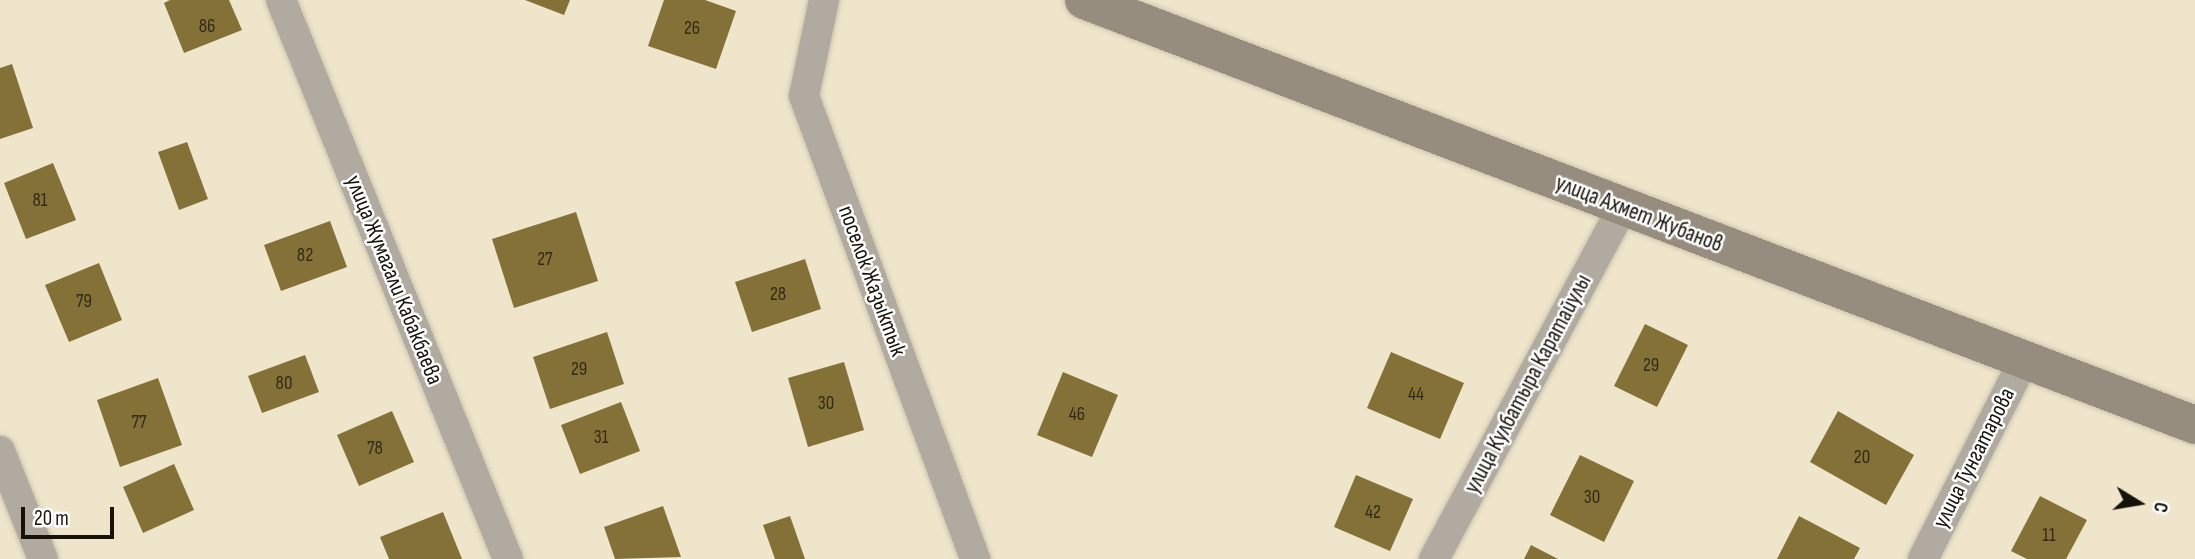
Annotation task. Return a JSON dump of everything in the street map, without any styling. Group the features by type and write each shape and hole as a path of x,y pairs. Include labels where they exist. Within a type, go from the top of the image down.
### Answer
{"main road":[{"name":"улица Ахмет Жубанов","path":"1084,0 2195,425"}],"street":[{"name":"улица Жумагали Кабакбаева","path":"281,0 508,559"},
{"name":"поселок Жазыктык","path":"824,0 804,96 975,559"},
{"name":"улица Кулбатыра Каратайулы","path":"1434,559 1622,208"},
{"name":"улица Тунгатарова","path":"1923,559 2025,358"},
{"path":"0,451 43,559"}],"building":[{"path":"170,0 229,0 242,30 184,53 164,3"},
{"path":"525,0 570,0 564,15"},
{"path":"664,0 705,0 736,11 716,69 648,46"},
{"path":"12,64 33,128 0,139 0,68"},
{"path":"187,142 208,199 179,210 158,152"},
{"path":"53,163 76,220 26,239 4,183"},
{"path":"576,212 598,281 514,308 492,239"},
{"path":"330,221 347,267 281,291 264,245"},
{"path":"805,259 821,309 752,332 735,282"},
{"path":"99,263 122,320 69,342 45,285"},
{"path":"1645,324 1688,345 1657,407 1614,386"},
{"path":"607,332 624,384 550,409 533,357"},
{"path":"1391,352 1464,383 1440,439 1367,408"},
{"path":"305,355 319,392 262,413 248,376"},
{"path":"844,362 864,430 808,447 788,378"},
{"path":"1063,372 1118,395 1092,457 1037,435"},
{"path":"158,378 182,445 120,467 97,400"},
{"path":"621,402 640,451 580,474 561,425"},
{"path":"392,411 414,462 359,486 337,435"},
{"path":"1838,411 1914,455 1886,505 1810,462"},
{"path":"1580,455 1634,481 1604,542 1550,515"},
{"path":"174,464 194,510 143,533 123,487"},
{"path":"1356,475 1413,499 1390,551 1334,527"},
{"path":"2040,496 2087,520 2066,559 2027,559 2011,551"},
{"path":"663,506 681,557 615,559 604,527"},
{"path":"443,512 462,559 389,559 380,537"},
{"path":"790,516 805,559 775,559 763,525"},
{"path":"1799,516 1860,548 1854,559 1777,559"},
{"path":"1531,545 1558,559 1524,559"}]}
